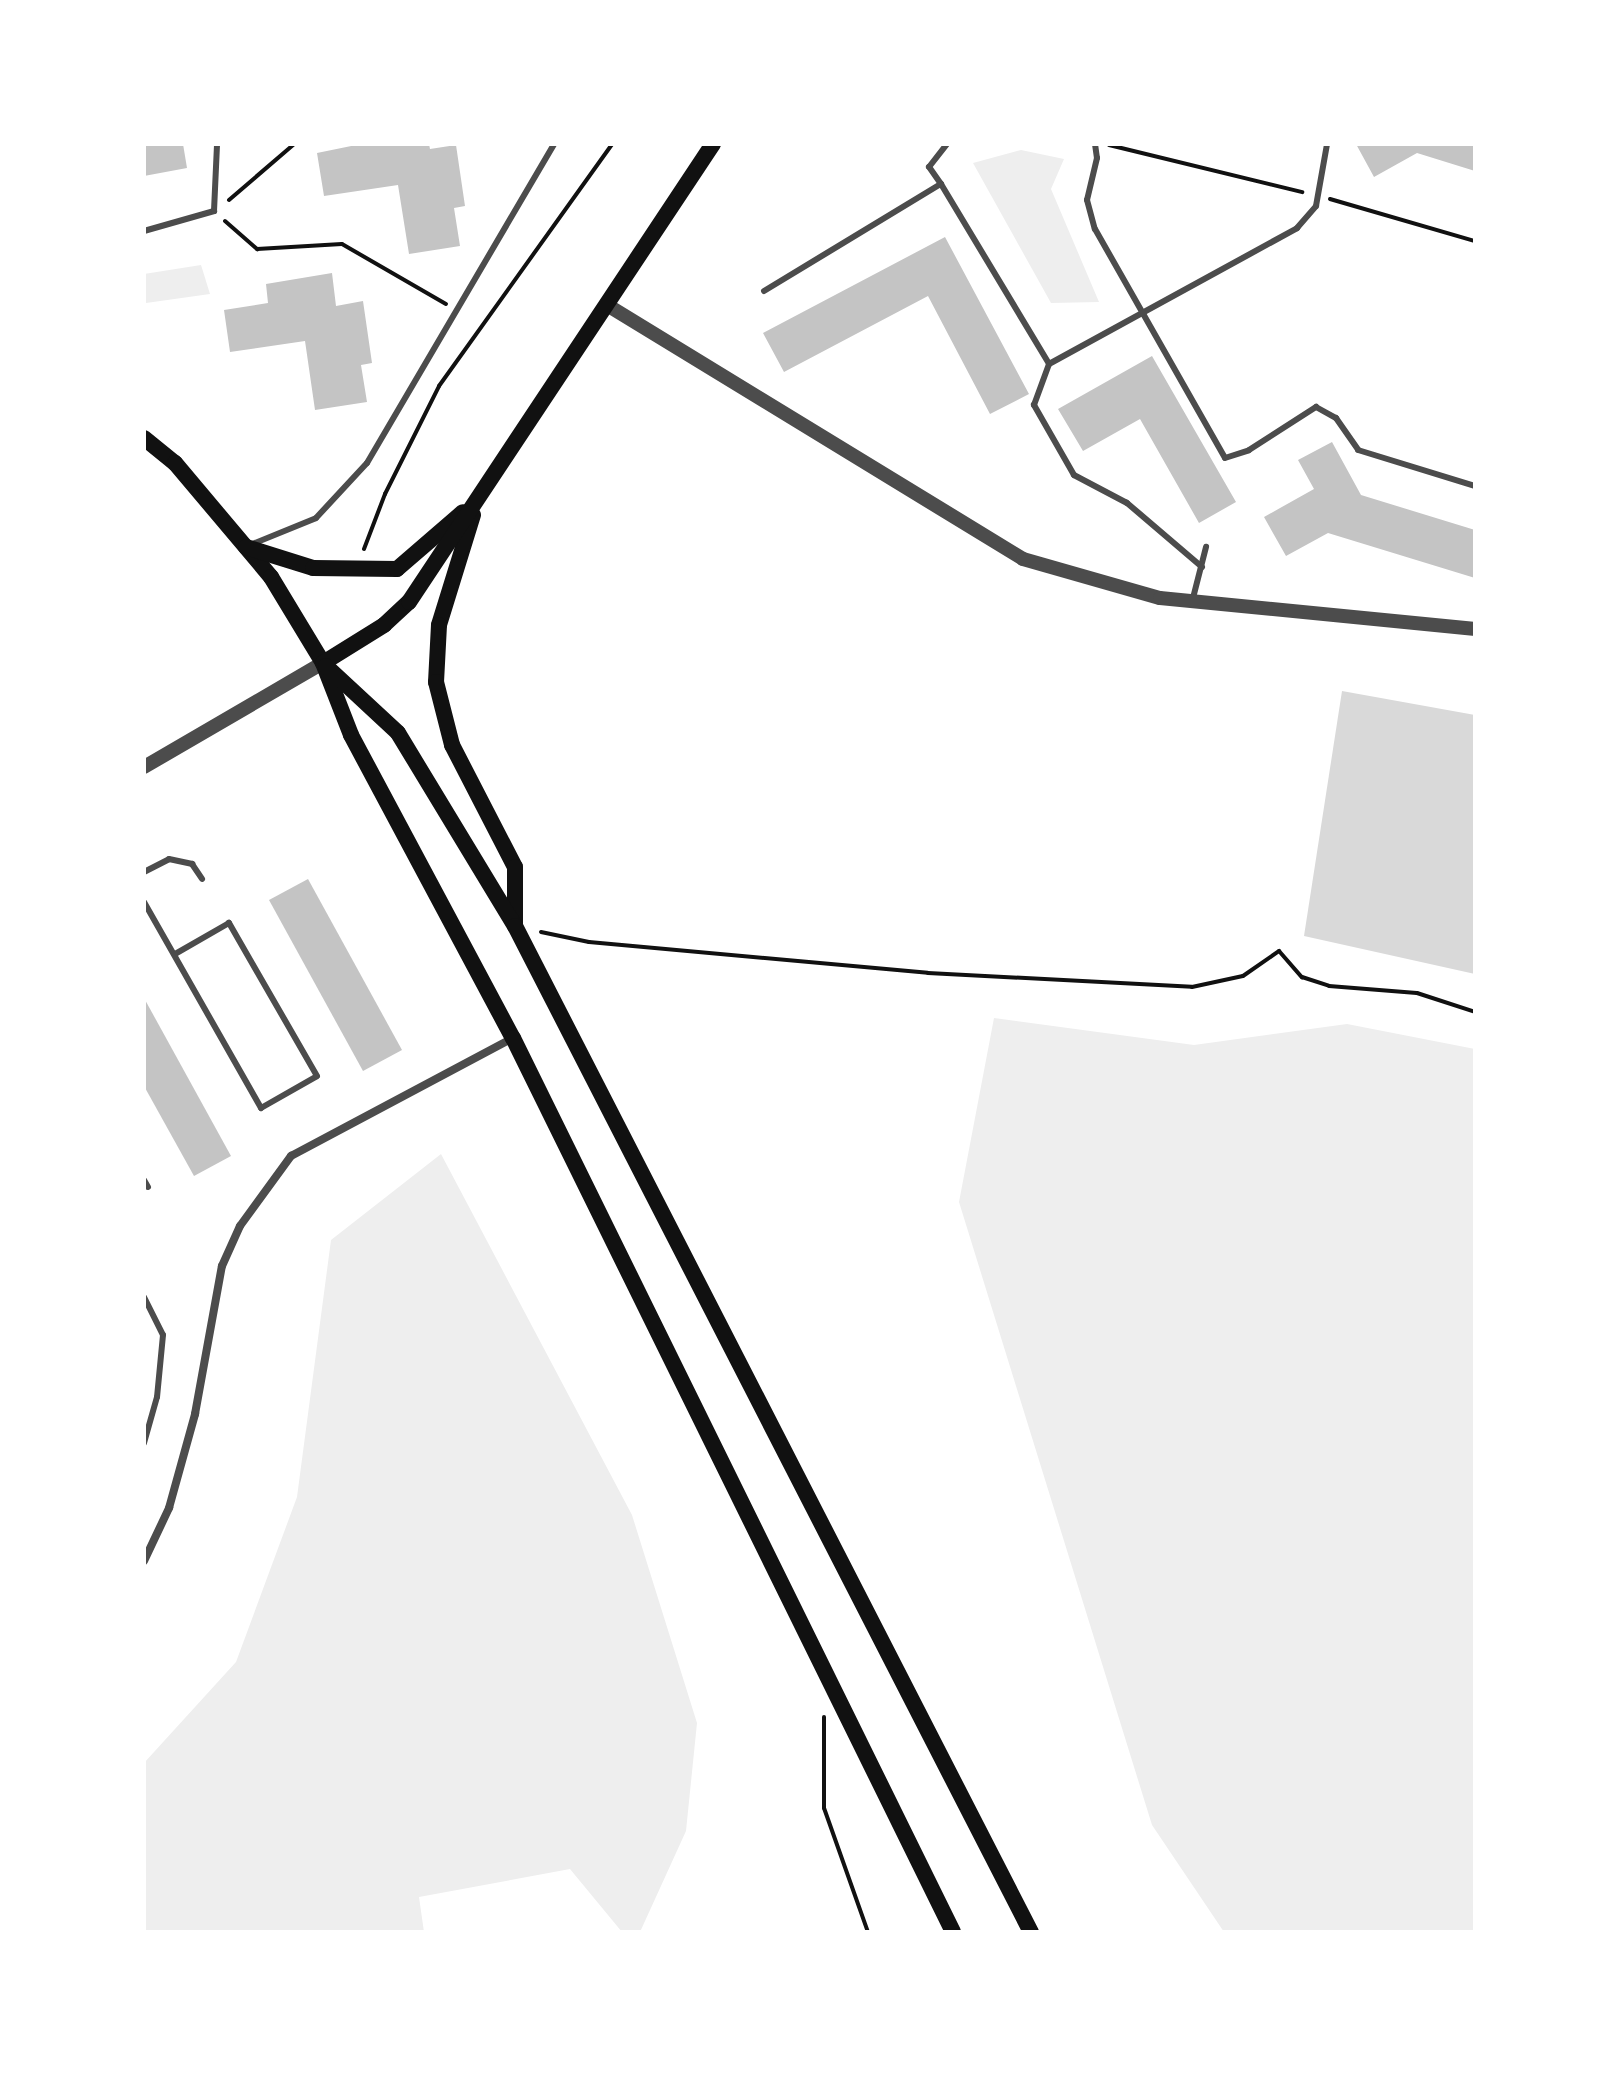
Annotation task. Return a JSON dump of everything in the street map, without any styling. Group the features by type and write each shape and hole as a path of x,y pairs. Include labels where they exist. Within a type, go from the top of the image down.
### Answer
{"main road":[{"path":"323,663 384,625 409,602 713,144"},
{"path":"144,438 175,463 271,577 323,663 351,735 513,1038 953,1932"},
{"path":"246,547 313,568 397,569 479,498"},
{"path":"479,498 439,625 436,682 452,745 515,867 515,926"},
{"path":"323,663 398,733 515,926 1031,1932"}],"street":[{"path":"607,305 1023,559 1160,598 1475,629"},
{"path":"144,767 323,663"},
{"path":"144,1561 169,1508 195,1414 222,1266 240,1226 291,1156 513,1038"}],"lane":[{"path":"144,231 214,211 217,144"},
{"path":"246,547 316,518 367,463 554,144"},
{"path":"947,144 929,167 1049,364"},
{"path":"1095,144 1097,158 1087,200 1095,229 1225,458 1249,450 1316,407 1336,418 1358,450 1475,486"},
{"path":"1202,567 1127,503 1065,466 1034,405 1049,364 1297,228 1318,196 1327,144"},
{"path":"764,291 941,184"},
{"path":"1192,602 1206,547"},
{"path":"144,872 169,859 192,864 202,879"},
{"path":"144,902 261,1108 317,1076 229,923 175,954"},
{"path":"144,1297 163,1335 157,1397 144,1443"}],"path":[{"path":"294,144 214,211 257,249 342,244 457,311"},
{"path":"363,552 385,494 439,386 612,144"},
{"path":"1103,144 1318,196 1475,241"},
{"path":"515,926 589,942 928,973 1192,987 1243,976 1279,951 1302,977 1329,986 1417,993 1475,1012"},
{"path":"824,1713 824,1808 868,1932"}],"shaded area":[{"path":"1021,150 1064,159 1051,189 1099,302 1051,303 973,163"},
{"path":"201,265 210,294 146,303 144,274"},
{"path":"1342,691 1475,715 1475,974 1304,936"},
{"path":"994,1018 1194,1045 1347,1024 1475,1049 1475,1932 1224,1932 1152,1825 959,1202"},
{"path":"441,1154 632,1515 697,1723 686,1831 640,1932 622,1932 570,1869 419,1897 424,1932 144,1932 144,1763 236,1662 297,1497 331,1240"}],"building":[{"path":"144,144 183,144 187,168 144,176"},
{"path":"361,144 429,144 430,149 456,145 465,206 454,208 460,246 409,254 398,185 324,196 317,153"},
{"path":"1356,144 1475,144 1475,171 1417,153 1374,177"},
{"path":"945,237 1029,394 990,414 928,296 784,372 763,333"},
{"path":"332,273 336,306 363,301 372,363 361,365 367,402 315,410 305,341 230,352 224,310 268,303 266,284"},
{"path":"1152,356 1236,502 1199,523 1140,419 1083,451 1058,409"},
{"path":"1332,442 1361,495 1475,530 1475,578 1328,533 1286,556 1264,517 1314,489 1298,460"},
{"path":"308,879 402,1050 363,1071 269,900"},
{"path":"144,998 231,1156 194,1176 144,1086"}]}
